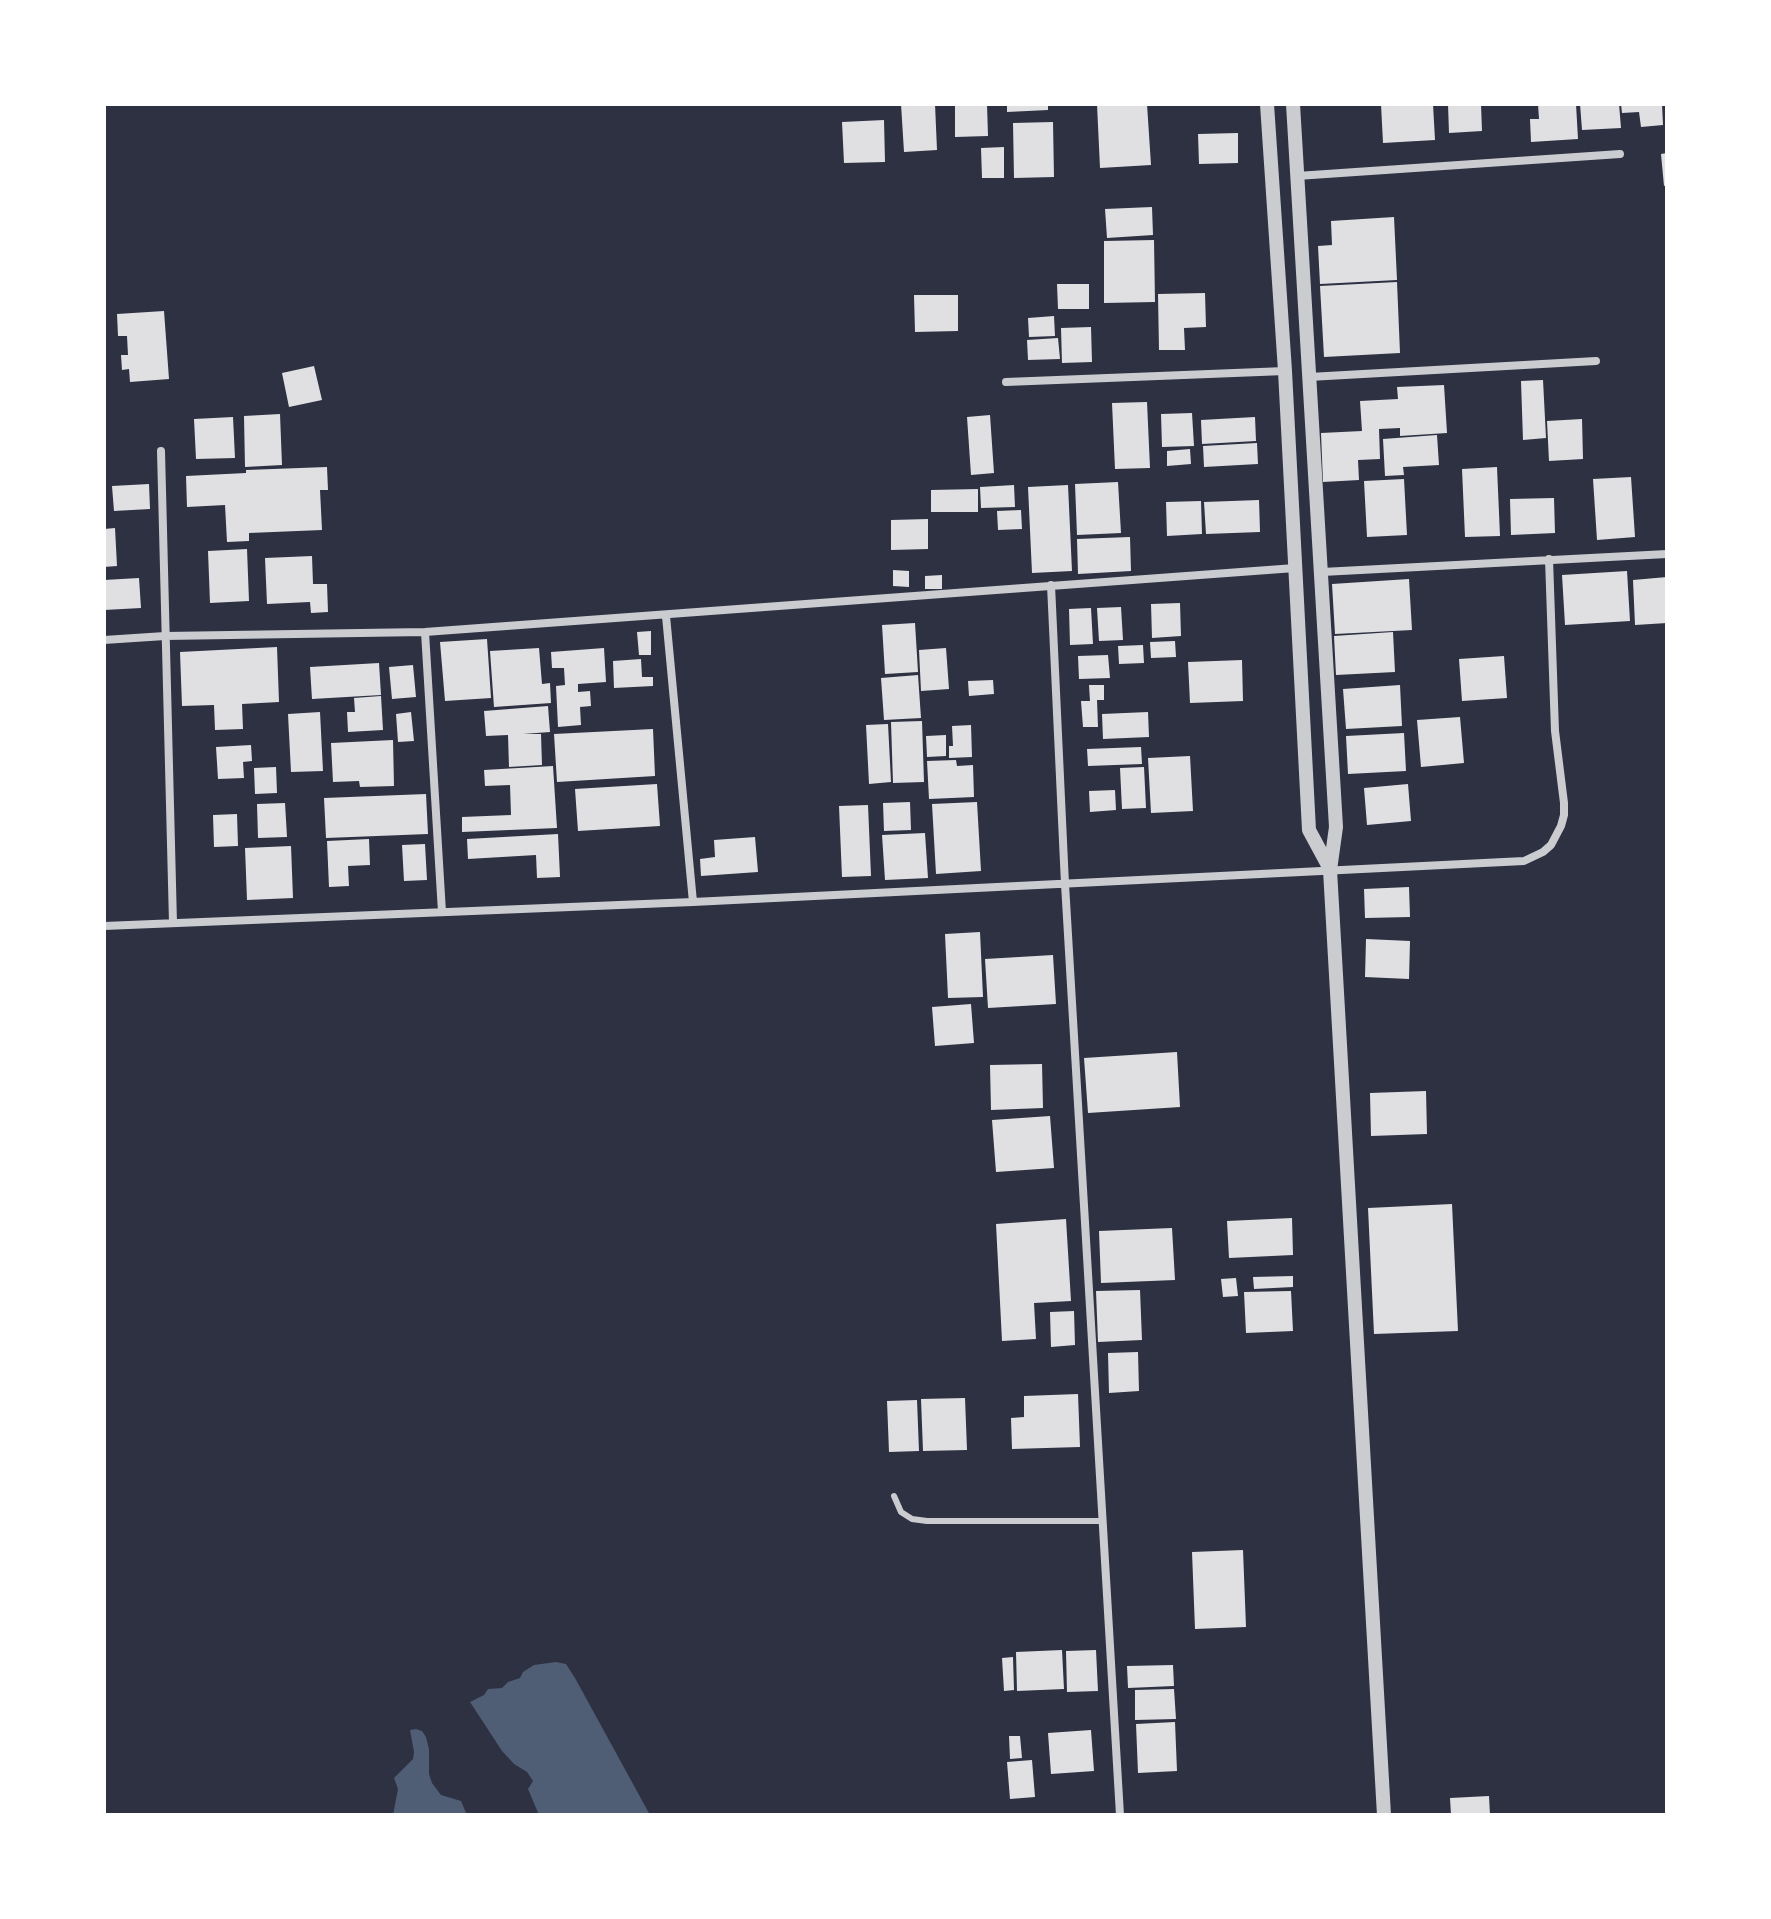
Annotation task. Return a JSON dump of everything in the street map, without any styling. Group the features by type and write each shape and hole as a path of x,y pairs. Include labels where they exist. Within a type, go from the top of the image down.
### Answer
{"street":[{"path":"1267,104 1285,371 1309,830 1330,870"},
{"path":"1293,104 1336,827 1330,870 1384,1815"},
{"path":"1297,176 1620,154"},
{"path":"1309,377 1596,361"},
{"path":"1006,382 1285,371"},
{"path":"161,451 173,923"},
{"path":"1322,572 1667,554"},
{"path":"104,926 693,902 1524,861 1543,852 1557,837 1564,803 1555,731 1549,559"},
{"path":"104,640 165,636 425,632 1295,568"},
{"path":"1051,585 1065,884 1120,1815"},
{"path":"666,616 693,902"},
{"path":"425,632 442,912"}],"lane":[{"path":"894,1496 901,1512 912,1519 927,1521 1102,1521"}],"water":[{"path":"566,1664 575,1678 650,1815 539,1815 528,1789 533,1781 502,1751 470,1702 484,1695 488,1689 502,1688 520,1678 534,1665"},
{"path":"416,1729 426,1737 432,1783 441,1795 461,1801 467,1815 393,1815 398,1789 394,1778 413,1759 410,1730"}],"building":[{"path":"901,104 935,104 937,150 904,152"},
{"path":"955,104 987,104 988,136 955,137"},
{"path":"1007,104 1048,104 1048,110 1007,112"},
{"path":"1097,104 1147,104 1151,165 1100,168"},
{"path":"1381,104 1433,104 1435,140 1383,143"},
{"path":"1448,104 1481,104 1482,131 1449,133"},
{"path":"1538,104 1576,104 1578,139 1531,142 1530,119 1539,119"},
{"path":"1580,104 1619,104 1621,128 1582,130"},
{"path":"1621,104 1662,104 1663,125 1641,127 1639,112 1622,113"},
{"path":"884,120 885,162 844,163 842,122"},
{"path":"1053,122 1054,177 1014,178 1013,123"},
{"path":"1238,133 1238,163 1199,164 1198,134"},
{"path":"1004,147 1004,178 982,178 981,148"},
{"path":"1667,153 1667,185 1664,186 1661,154"},
{"path":"1152,207 1153,235 1107,238 1105,209"},
{"path":"1394,217 1397,280 1320,284 1318,246 1332,245 1331,221"},
{"path":"1154,240 1155,302 1104,303 1104,241"},
{"path":"1397,282 1400,353 1324,357 1320,286"},
{"path":"1057,284 1089,284 1089,309 1058,309"},
{"path":"1205,293 1206,327 1184,328 1185,350 1159,350 1158,294"},
{"path":"914,295 958,295 958,331 915,332"},
{"path":"164,311 169,379 130,382 129,369 122,370 121,355 128,355 127,336 118,336 117,314"},
{"path":"1054,316 1055,336 1029,337 1028,318"},
{"path":"1091,327 1092,362 1062,363 1061,328"},
{"path":"1058,338 1060,359 1028,360 1027,340"},
{"path":"314,366 322,400 289,407 282,373"},
{"path":"1543,380 1546,438 1523,440 1521,381"},
{"path":"1444,385 1447,433 1400,436 1400,428 1379,429 1380,459 1358,460 1359,480 1323,482 1321,433 1362,431 1360,401 1398,399 1397,387"},
{"path":"1147,402 1150,468 1115,469 1112,403"},
{"path":"1192,413 1194,446 1162,447 1161,414"},
{"path":"280,414 282,465 245,467 244,416"},
{"path":"990,415 994,473 971,475 967,417"},
{"path":"233,417 235,458 196,459 194,419"},
{"path":"1255,417 1256,441 1202,444 1201,420"},
{"path":"1582,419 1583,459 1549,461 1547,421"},
{"path":"1437,435 1439,465 1403,467 1404,475 1385,476 1383,439"},
{"path":"1257,443 1258,464 1204,467 1203,446"},
{"path":"1190,449 1191,464 1167,466 1167,451"},
{"path":"327,467 328,490 320,490 322,530 249,533 249,541 227,542 225,505 187,507 186,476"},
{"path":"1497,467 1500,536 1465,537 1462,469"},
{"path":"1631,477 1635,537 1597,540 1593,479"},
{"path":"1404,479 1407,535 1367,537 1364,481"},
{"path":"1118,482 1121,533 1077,535 1075,484"},
{"path":"149,484 150,509 114,511 112,486"},
{"path":"1014,485 1015,507 981,508 980,487"},
{"path":"1068,485 1072,571 1032,573 1028,487"},
{"path":"978,489 978,512 931,512 931,490"},
{"path":"1554,498 1555,533 1511,535 1510,499"},
{"path":"1259,500 1260,532 1206,534 1204,502"},
{"path":"1201,501 1202,534 1167,536 1166,502"},
{"path":"1021,510 1022,529 998,530 997,511"},
{"path":"928,519 928,549 891,550 891,520"},
{"path":"115,528 117,566 104,567 104,529"},
{"path":"1130,537 1131,571 1078,574 1077,539"},
{"path":"247,549 249,601 210,603 208,551"},
{"path":"312,556 313,584 327,584 328,612 311,613 310,602 267,604 265,558"},
{"path":"893,570 909,571 909,587 893,586"},
{"path":"1627,571 1630,621 1565,625 1562,575"},
{"path":"942,575 942,589 925,589 925,576"},
{"path":"1667,577 1667,623 1635,625 1633,580"},
{"path":"139,578 141,608 104,610 104,580"},
{"path":"1409,579 1412,630 1335,634 1332,584"},
{"path":"1180,603 1181,636 1152,638 1151,604"},
{"path":"1121,607 1123,640 1099,641 1097,608"},
{"path":"1091,608 1093,644 1070,645 1069,609"},
{"path":"915,623 918,672 885,674 882,625"},
{"path":"651,631 651,655 639,655 637,632"},
{"path":"1393,632 1395,672 1336,675 1334,636"},
{"path":"487,639 491,698 445,701 440,642"},
{"path":"1175,641 1176,657 1151,658 1150,642"},
{"path":"1143,645 1144,663 1119,664 1118,646"},
{"path":"277,647 279,702 242,704 243,729 215,730 214,705 182,706 180,652"},
{"path":"539,648 542,684 550,683 551,703 494,707 490,651"},
{"path":"604,648 606,682 578,684 578,692 590,691 591,706 580,707 581,725 558,727 556,686 565,685 564,668 552,668 551,652"},
{"path":"946,648 949,689 921,691 919,650"},
{"path":"1108,655 1110,678 1079,679 1078,656"},
{"path":"1504,656 1507,698 1462,701 1459,659"},
{"path":"641,659 642,677 653,677 653,686 614,688 613,661"},
{"path":"1242,660 1243,701 1190,703 1188,662"},
{"path":"379,663 381,695 312,699 310,667"},
{"path":"413,665 416,697 392,699 389,667"},
{"path":"918,675 921,718 884,720 881,678"},
{"path":"993,680 994,694 969,696 968,681"},
{"path":"1089,685 1104,685 1104,700 1097,700 1098,727 1083,727 1081,701 1090,701"},
{"path":"1400,685 1402,726 1346,729 1343,689"},
{"path":"381,696 383,730 348,732 347,712 355,712 354,698"},
{"path":"548,706 550,732 523,734 541,734 542,765 509,767 508,735 486,736 484,711"},
{"path":"320,712 323,771 291,772 288,714"},
{"path":"411,712 414,741 398,742 396,714"},
{"path":"1148,712 1149,737 1103,739 1102,714"},
{"path":"1460,717 1464,763 1421,767 1417,720"},
{"path":"922,721 924,782 893,783 891,722"},
{"path":"888,724 891,782 869,784 866,725"},
{"path":"971,725 972,757 949,758 949,746 953,746 952,726"},
{"path":"653,729 655,776 557,782 554,734"},
{"path":"1404,733 1406,771 1348,774 1346,736"},
{"path":"946,735 946,756 927,757 926,736"},
{"path":"393,740 394,786 360,787 359,781 333,782 331,743"},
{"path":"251,745 252,761 243,762 244,778 218,779 216,747"},
{"path":"1141,747 1142,764 1088,766 1087,749"},
{"path":"1190,756 1193,811 1151,813 1148,758"},
{"path":"956,760 957,766 973,765 974,797 929,799 927,761"},
{"path":"553,766 557,828 462,832 462,817 511,815 510,785 485,786 484,770"},
{"path":"276,767 277,793 255,794 254,768"},
{"path":"1144,767 1146,808 1122,809 1120,768"},
{"path":"657,784 660,826 578,831 575,789"},
{"path":"1408,784 1411,821 1367,825 1364,788"},
{"path":"1115,790 1116,810 1090,812 1089,791"},
{"path":"426,794 428,834 326,838 324,798"},
{"path":"910,802 911,830 884,831 883,803"},
{"path":"977,802 981,871 936,874 932,804"},
{"path":"285,803 287,837 258,838 257,804"},
{"path":"868,805 871,876 842,877 839,806"},
{"path":"237,814 238,846 214,847 213,815"},
{"path":"925,833 928,878 885,880 882,835"},
{"path":"558,834 560,877 537,878 536,855 468,859 467,839"},
{"path":"755,837 758,872 701,876 700,859 715,857 714,840"},
{"path":"369,839 370,865 348,866 349,886 329,887 327,841"},
{"path":"425,844 427,880 404,881 402,845"},
{"path":"291,846 293,898 247,900 245,848"},
{"path":"1409,887 1410,917 1365,918 1364,889"},
{"path":"980,932 983,997 948,998 945,934"},
{"path":"1366,939 1410,941 1409,979 1365,977"},
{"path":"1053,955 1056,1004 988,1008 985,959"},
{"path":"971,1004 974,1043 935,1046 932,1007"},
{"path":"1177,1052 1180,1107 1088,1113 1084,1058"},
{"path":"1042,1064 1043,1108 991,1110 990,1065"},
{"path":"1426,1091 1427,1134 1371,1136 1370,1093"},
{"path":"1050,1116 1054,1168 996,1172 992,1120"},
{"path":"1452,1204 1458,1331 1374,1334 1368,1208"},
{"path":"1292,1218 1293,1255 1229,1258 1227,1221"},
{"path":"1066,1219 1071,1301 1034,1303 1036,1339 1002,1341 996,1224"},
{"path":"1172,1228 1175,1280 1101,1283 1099,1231"},
{"path":"1293,1276 1293,1287 1254,1289 1253,1277"},
{"path":"1236,1278 1238,1296 1223,1297 1221,1279"},
{"path":"1140,1290 1142,1340 1098,1342 1096,1291"},
{"path":"1291,1291 1293,1331 1246,1333 1244,1292"},
{"path":"1074,1311 1075,1345 1051,1347 1050,1312"},
{"path":"1138,1352 1139,1391 1109,1393 1108,1353"},
{"path":"1078,1394 1080,1447 1012,1449 1011,1418 1024,1417 1024,1396"},
{"path":"965,1398 967,1450 923,1451 921,1399"},
{"path":"917,1400 919,1451 889,1452 887,1401"},
{"path":"1243,1550 1246,1627 1195,1629 1192,1552"},
{"path":"1062,1650 1064,1689 1017,1691 1016,1652"},
{"path":"1096,1650 1098,1691 1067,1692 1066,1651"},
{"path":"1013,1657 1014,1690 1004,1691 1002,1658"},
{"path":"1173,1665 1174,1686 1128,1688 1127,1666"},
{"path":"1174,1689 1176,1719 1135,1720 1135,1690"},
{"path":"1175,1722 1177,1771 1138,1773 1136,1724"},
{"path":"1091,1730 1094,1771 1051,1774 1048,1733"},
{"path":"1009,1736 1020,1736 1022,1758 1010,1759"},
{"path":"1032,1760 1035,1797 1010,1799 1007,1762"},
{"path":"1489,1796 1490,1815 1451,1815 1450,1798"}]}
